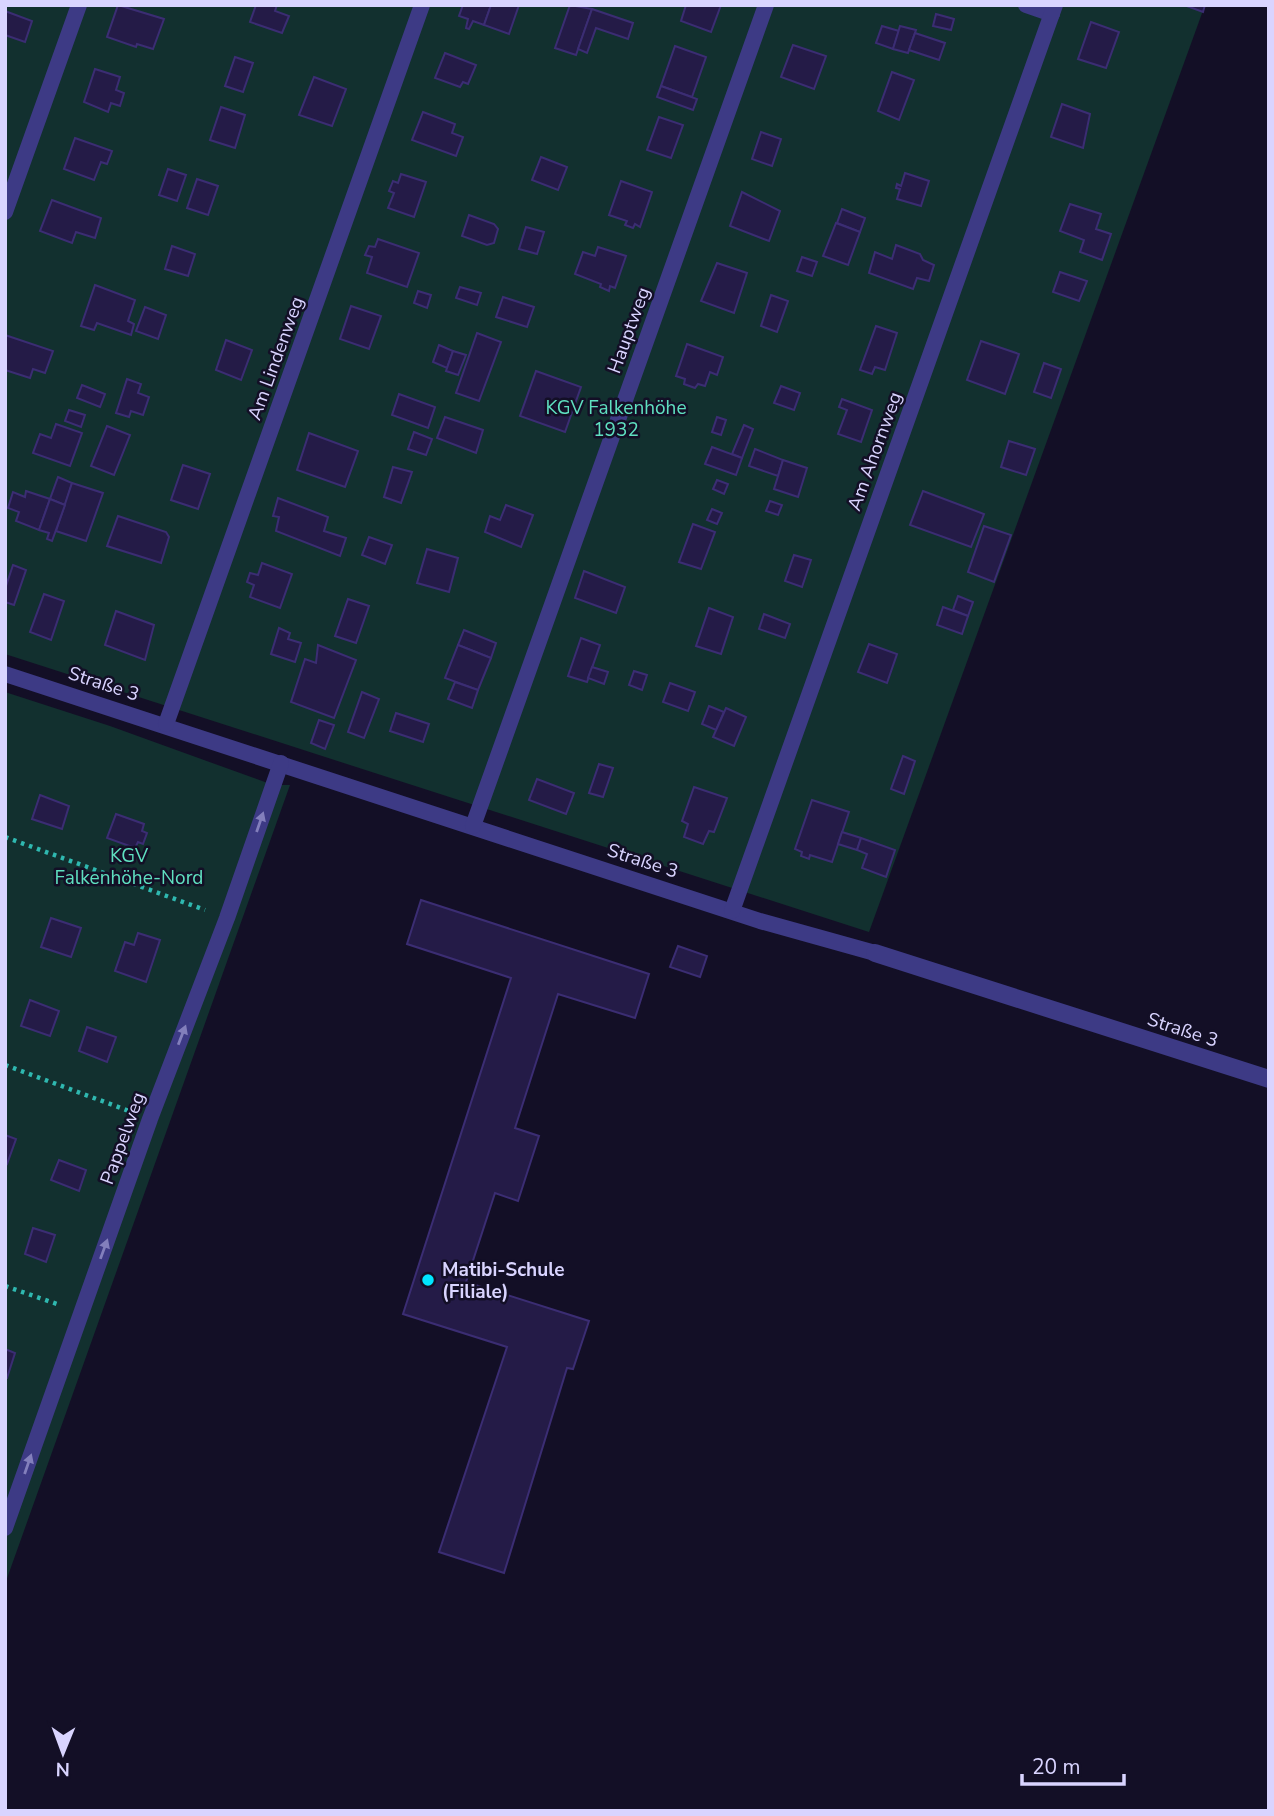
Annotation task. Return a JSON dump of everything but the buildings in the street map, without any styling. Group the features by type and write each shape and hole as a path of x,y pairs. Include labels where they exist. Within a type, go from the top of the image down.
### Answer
{"street":[{"name":"Straße 3","path":"875,953 1269,1079"}],"lane":[{"path":"5,212 79,5"},
{"name":"Am Lindenweg","path":"166,724 422,5"},
{"name":"Hauptweg","path":"473,826 766,5"},
{"path":"1026,5 1053,10"},
{"name":"Am Ahornweg","path":"732,911 1053,10"},
{"name":"Straße 3","path":"5,674 166,724 732,911 875,953"},
{"name":"Pappelweg","path":"5,1528 150,1119 227,918 281,763"}],"path":[{"path":"5,837 227,918"},
{"path":"5,1065 150,1119"},
{"path":"5,1286 81,1313"}],"green space":[{"name":"KGV Falkenhöhe 1932","path":"5,5 1205,5 869,932 5,654"},
{"name":"KGV Falkenhöhe-Nord","path":"5,692 110,726 273,785 290,785 5,1584"}],"place":[{"name":"Matibi-Schule (Filiale)","path":"428,1280"}]}
